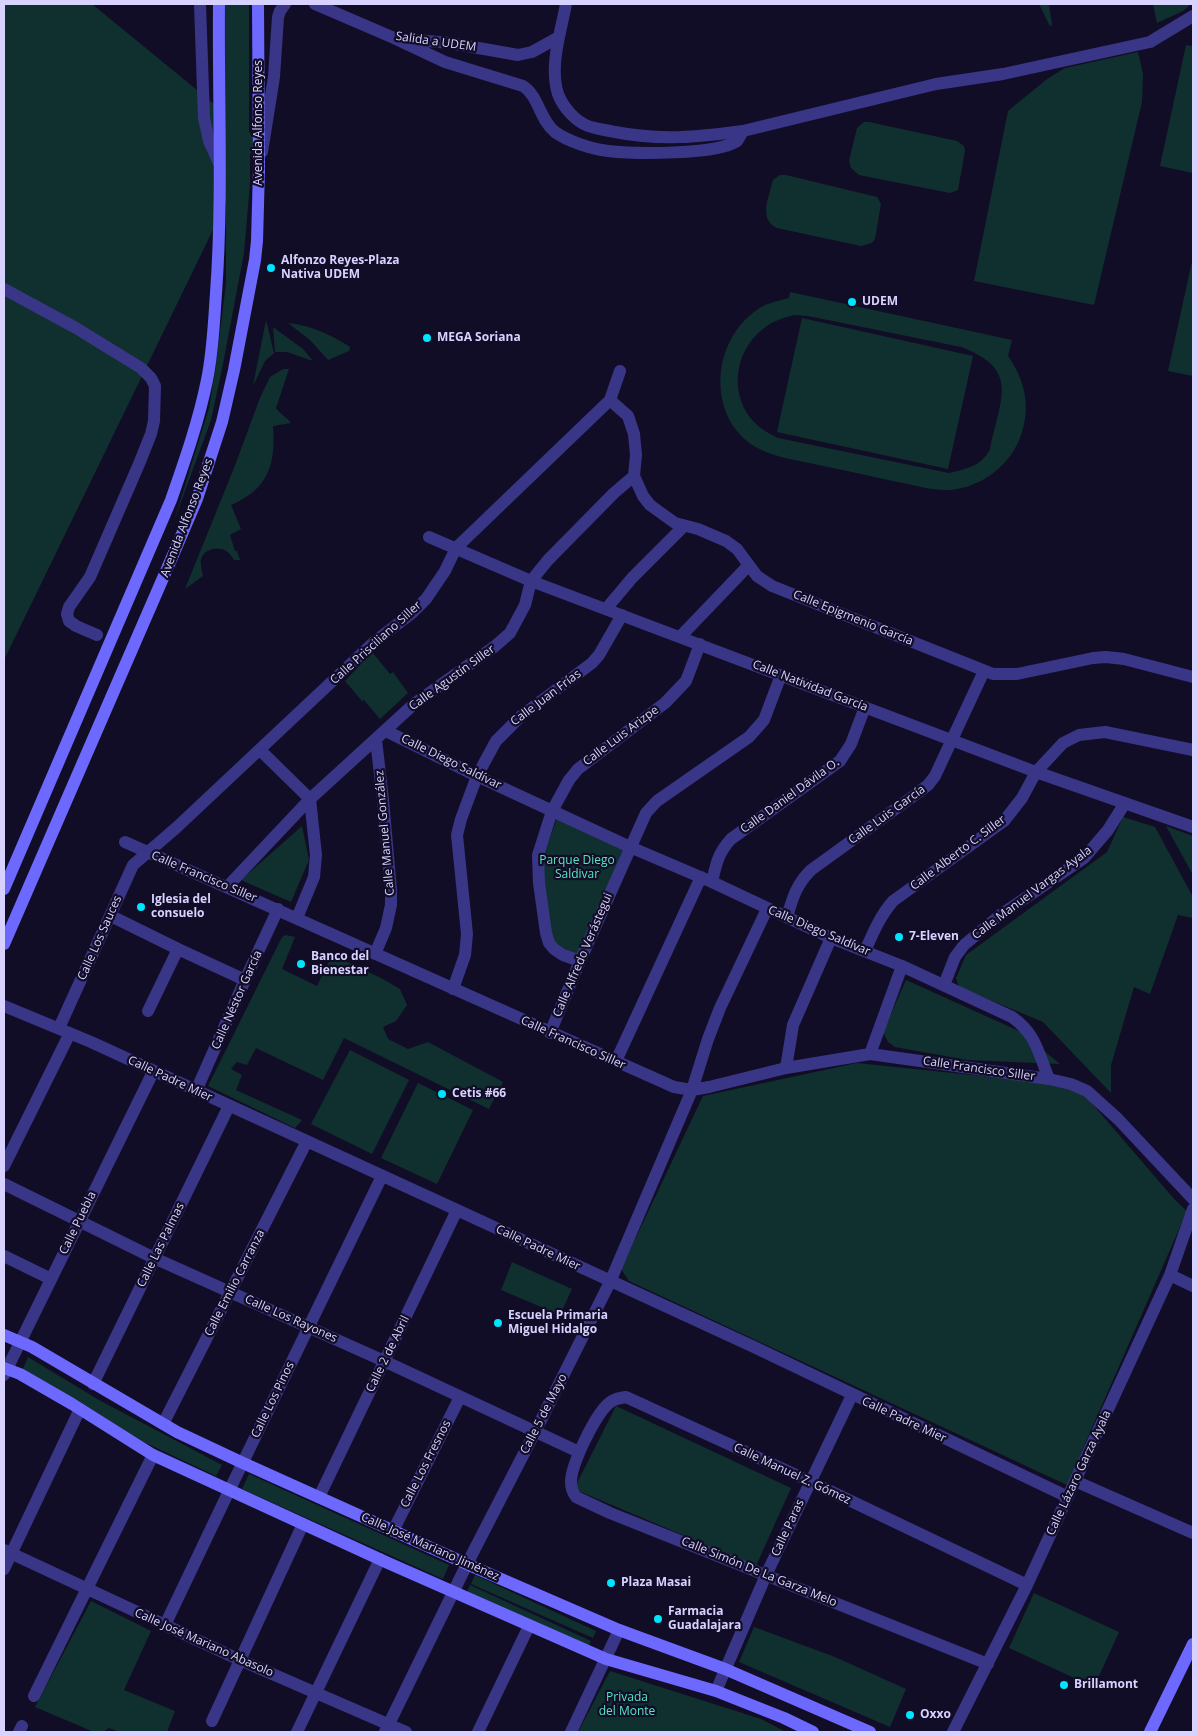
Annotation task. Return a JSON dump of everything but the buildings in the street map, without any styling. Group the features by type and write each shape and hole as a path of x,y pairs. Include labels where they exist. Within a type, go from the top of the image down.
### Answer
{"main road":[{"name":"Avenida Alfonso Reyes","path":"4,889 138,581 171,500 186,459 208,378 220,240 219,4"},
{"name":"Avenida Alfonso Reyes","path":"4,944 174,555 197,499 222,422 234,370 257,241 259,169 258,4"},
{"name":"Calle José Mariano Jiménez","path":"4,1334 32,1347 177,1432 243,1463 619,1630 725,1669 870,1732"},
{"path":"5,1371 20,1374 153,1455 529,1626 606,1658 716,1691 784,1718 813,1732"},
{"path":"1150,1732 1193,1644"}],"street":[{"path":"200,4 204,118 209,142 219,163"},
{"path":"259,169 274,77 278,17 285,4"},
{"name":"Salida a UDEM","path":"315,4 363,23 394,38 450,43 518,55 532,52 560,37"},
{"path":"566,4 556,71 558,92 563,104 575,118 588,126 640,137 691,137 743,131 929,86 1003,74 1150,42 1193,16"},
{"path":"394,38 445,62 523,86 530,91 542,117 555,132 586,146 607,151 636,153 714,149 738,140 743,131"},
{"path":"4,289 76,328 141,368 151,378 155,386 154,421 140,464 90,577 69,607 67,614 69,621 76,626 97,635"},
{"path":"610,400 620,372"},
{"name":"Calle Epigmenio García","path":"610,400 628,416 634,434 636,455 634,476 643,496 650,505 675,523 698,529 726,541 737,549 757,576 772,586 984,671 999,674 1018,674 1092,658 1106,657 1124,659 1193,677"},
{"name":"Calle Prisciliano Siller","path":"147,852 176,828 374,642 426,599 445,571 456,548 610,400"},
{"name":"Calle Agustín Siller","path":"227,887 310,799 414,704 494,647 510,633 525,605 531,581 548,560 614,493 634,476"},
{"path":"606,609 632,578 684,526"},
{"name":"Calle Natividad García","path":"429,537 531,581 1036,772 1193,827"},
{"path":"680,637 748,566"},
{"name":"Calle Juan Frías","path":"453,989 465,955 467,934 458,835 461,819 477,776 496,741 508,727 585,669 599,655 622,615"},
{"name":"Calle Luis Arizpe","path":"580,961 554,949 549,943 546,933 539,883 538,855 552,811 569,780 578,769 664,703 686,681 700,644"},
{"name":"Calle Luis García","path":"787,917 800,880 928,785 935,776 953,740 984,671"},
{"name":"Calle Alfredo Verástegui","path":"550,1033 646,813 656,801 749,737 764,720 781,675"},
{"name":"Calle Daniel Dávila O.","path":"616,1061 722,849 731,839 840,761 851,744 865,707"},
{"name":"Calle Diego Saldívar","path":"386,731 477,776 630,847 706,879 831,938 902,966 1012,1017 1024,1026 1032,1036 1049,1079"},
{"name":"Calle Alberto C. Siller","path":"865,951 880,918 893,901 1004,820 1022,798 1036,772 1063,743 1079,735 1105,732 1193,750"},
{"name":"Calle Manuel González","path":"375,954 386,928 391,905 383,800 376,740"},
{"path":"260,750 310,799 316,855 314,877 297,918"},
{"name":"Calle Manuel Vargas Ayala","path":"944,985 955,957 964,945 998,916 1084,858 1108,830 1125,803"},
{"name":"Calle Francisco Siller","path":"125,842 674,1087 692,1090 732,1083 786,1068 870,1054 1049,1079"},
{"name":"Calle Los Sauces","path":"4,1166 64,1031 129,872 147,852"},
{"name":"Calle Néstor García","path":"196,1091 278,909"},
{"path":"692,1090 720,1008 767,909"},
{"path":"110,916 245,980"},
{"path":"786,1068 793,1026 831,938"},
{"path":"148,1011 178,949"},
{"path":"870,1054 902,966"},
{"name":"Calle Padre Mier","path":"4,1006 64,1031 229,1106 754,1347 1068,1497"},
{"name":"Calle Puebla","path":"5,1371 153,1072"},
{"path":"1049,1079 1071,1084 1087,1091 1118,1119 1193,1199"},
{"name":"Calle 5 de Mayo","path":"387,1728 467,1564 610,1282 692,1090"},
{"name":"Calle Las Palmas","path":"93,1384 229,1106"},
{"name":"Calle Emilio Carranza","path":"163,1424 307,1142"},
{"name":"Calle Los Pinos","path":"165,1625 382,1176"},
{"name":"Calle Los Rayones","path":"4,1184 154,1258 384,1361 579,1452"},
{"name":"Calle Lázaro Garza Ayala","path":"953,1732 1027,1585 1170,1275 1193,1209"},
{"name":"Calle 2 de Abril","path":"319,1497 457,1210"},
{"path":"4,1256 51,1279"},
{"path":"1170,1275 1193,1286"},
{"name":"Calle Paras","path":"716,1691 766,1575 852,1395"},
{"name":"Calle Los Fresnos","path":"393,1531 460,1397"},
{"name":"Calle Manuel Z. Gómez","path":"579,1452 600,1413 615,1399 626,1397 810,1481 1027,1585"},
{"path":"4,1569 7,1552 80,1409"},
{"name":"Calle Simón De La Garza Melo","path":"579,1452 571,1483 572,1492 576,1497 610,1513 988,1664"},
{"path":"34,1696 153,1455"},
{"path":"1075,1481 1193,1533"},
{"path":"212,1721 303,1524"},
{"name":"Calle José Mariano Abasolo","path":"7,1552 240,1660 315,1692 387,1728 406,1732"},
{"path":"297,1732 380,1559"},
{"path":"478,1732 529,1626"},
{"path":"571,1732 619,1630"}],"green space":[{"path":"4,4 92,4 225,113 225,4 249,4 249,132 257,139 250,155 250,184 244,253 211,420 174,521 209,408 226,283 226,203 4,660"},
{"path":"1039,4 1049,4 1052,25 1050,26"},
{"path":"1153,4 1191,4 1183,11 1157,23"},
{"path":"1186,45 1193,46 1193,173 1160,166"},
{"path":"1138,52 1143,74 1142,102 1094,305 974,281 1008,111 1047,79 1065,68"},
{"path":"864,122 957,141 964,146 965,151 958,190 950,193 859,175 851,168 849,161 857,128"},
{"path":"780,175 877,197 881,204 875,239 872,243 861,246 777,228 771,224 766,213 767,200 773,180"},
{"path":"1193,257 1193,376 1168,371"},
{"path":"790,292 1012,340 1008,356 1022,384 1025,394 1026,414 1021,435 1010,456 994,473 984,479 962,488 943,490 785,458 751,444 734,427 725,410 721,392 721,373 725,355 732,338 743,322 764,306 789,298","holes":["794,315 808,316 961,347 980,356 992,365 999,376 1002,388 998,415 987,455 973,466 949,473 778,438 760,428 747,412 741,401 738,388 740,362 745,350 753,339 770,324"]},
{"path":"802,318 973,356 948,469 777,432"},
{"path":"266,320 274,353 265,361 253,386"},
{"path":"288,323 313,328 336,338 350,347 349,351 328,360 310,340"},
{"path":"273,327 303,349 313,361 287,352 275,352"},
{"path":"283,369 289,369 276,408 291,423 273,426 273,453 267,474 254,491 244,499 231,505 241,529 230,535 240,560 234,560 223,549 208,551 201,559 203,576 185,589 260,398 270,377"},
{"path":"372,652 390,674 393,672 408,693 380,719 345,681"},
{"name":"Parque Diego Saldivar","path":"558,816 623,850 578,956 552,942 540,864"},
{"path":"1123,817 1155,827 1193,897 1193,918 1178,915 1150,994 1134,987 1111,1065 1111,1093 1043,1022 959,987 956,978 966,955 1107,852"},
{"path":"302,826 309,860 291,902 241,880"},
{"path":"1166,826 1193,836 1193,875"},
{"path":"286,935 295,937 282,969 317,986 332,955 400,989 407,1005 396,1021 383,1027 388,1039 408,1049 428,1042 503,1082 489,1109 344,1038 323,1080 256,1048 247,1065 237,1062 231,1069 242,1075 236,1090 302,1120 295,1128 208,1086 282,937"},
{"path":"906,980 1021,1032 1060,1064 967,1060 895,1047 888,1042 883,1032"},
{"path":"350,1050 409,1080 372,1154 311,1124"},
{"path":"857,1063 1077,1086 1175,1200 1187,1211 1067,1485 629,1281 621,1269 703,1096"},
{"path":"418,1083 473,1110 437,1184 381,1158"},
{"path":"512,1262 572,1289 560,1315 501,1290"},
{"path":"28,1357 99,1400 222,1465 216,1476 144,1442 23,1369"},
{"path":"616,1406 791,1488 756,1566 574,1489"},
{"path":"249,1474 449,1565 443,1579 242,1489"},
{"path":"475,1575 596,1631 593,1638 471,1584"},
{"path":"470,1585 591,1641 588,1648 466,1594"},
{"path":"1034,1593 1119,1632 1094,1687 1009,1648"},
{"path":"91,1601 151,1631 124,1690 175,1711 167,1732 120,1732 109,1728 103,1732 94,1732 35,1707"},
{"path":"754,1627 835,1657 906,1689 890,1727 739,1662"},
{"name":"Privada del Monte","path":"610,1671 761,1719 786,1732 578,1732"}],"place":[{"name":"Alfonzo Reyes-Plaza Nativa UDEM","path":"271,268"},
{"name":"UDEM","path":"852,302"},
{"name":"MEGA Soriana","path":"427,338"},
{"name":"Iglesia del consuelo","path":"141,907"},
{"name":"7-Eleven","path":"899,937"},
{"name":"Banco del Bienestar","path":"301,964"},
{"name":"Cetis #66","path":"442,1094"},
{"name":"Escuela Primaria Miguel Hidalgo","path":"498,1323"},
{"name":"Plaza Masai","path":"611,1583"},
{"name":"Farmacia Guadalajara","path":"658,1619"},
{"name":"Brillamont","path":"1064,1685"},
{"name":"Oxxo","path":"910,1715"}]}
